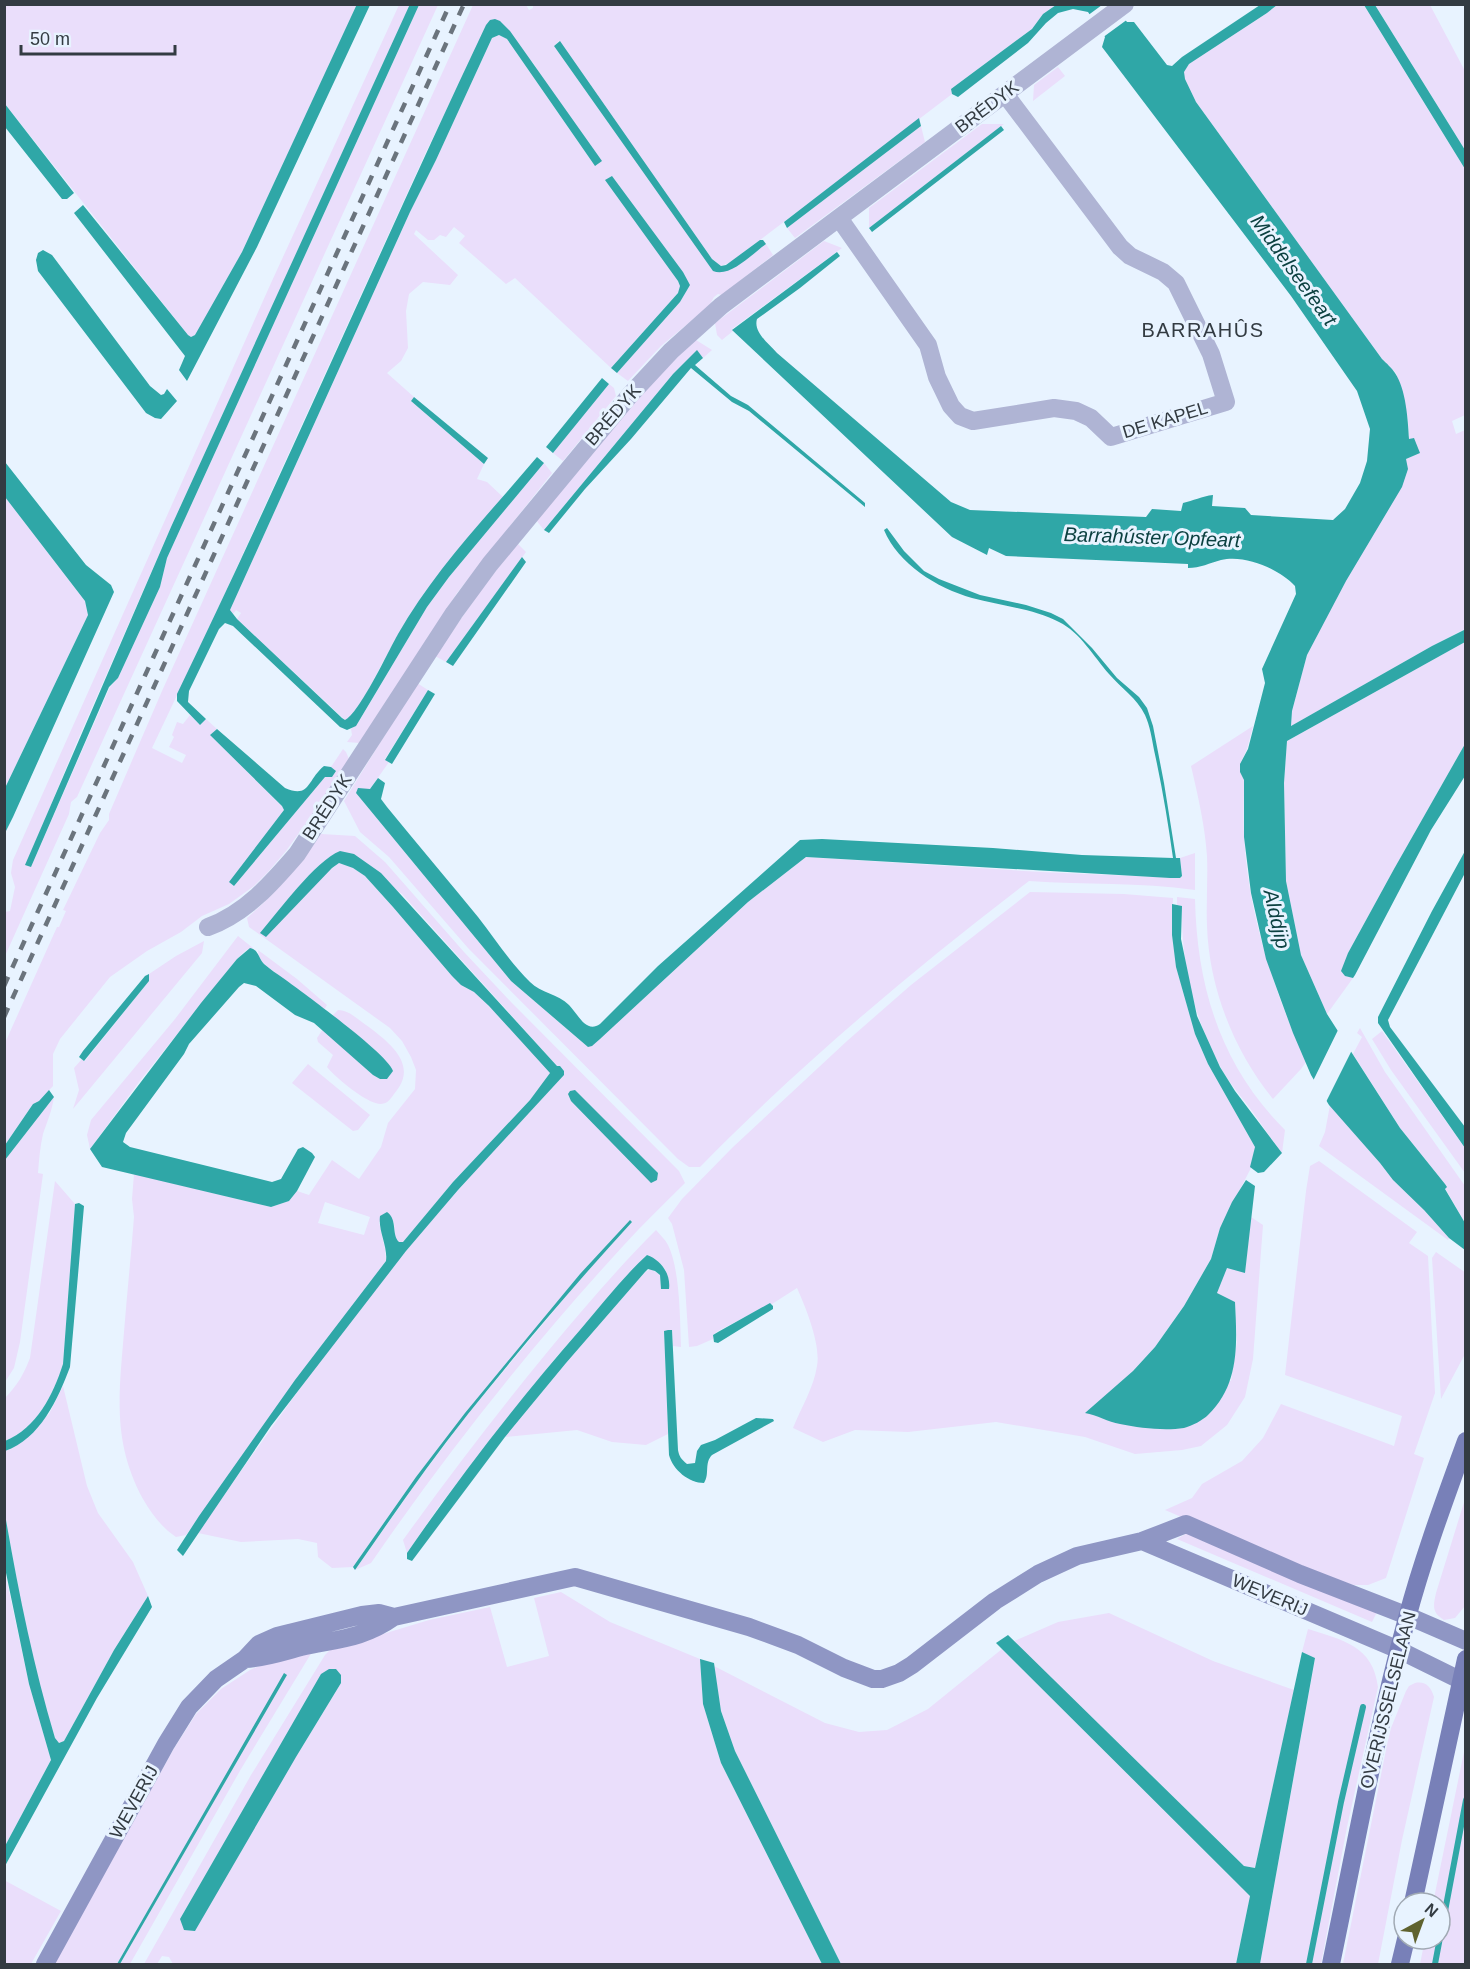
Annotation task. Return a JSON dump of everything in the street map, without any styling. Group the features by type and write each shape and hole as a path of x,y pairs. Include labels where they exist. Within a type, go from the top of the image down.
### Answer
{"main road":[{"name":"OVERIJSSELSELAAN","path":"1331,1965 1372,1763 1399,1650 1408,1616 1466,1441"},
{"path":"1416,1891 1463,1682 1466,1659"}],"street":[{"name":"BRÉDYK","path":"208,927 231,917 251,902 276,879 297,854 471,589 525,520 630,395 698,325 1125,4"},
{"name":"DE KAPEL","path":"839,218 928,345 937,377 951,406 960,416 973,421 1054,408 1076,411 1091,418 1111,437 1227,402 1211,354 1176,283 1163,272 1130,256 1120,247 1005,94"},
{"name":"WEVERIJ","path":"45,1965 166,1744 189,1707 216,1679 245,1659 260,1644 277,1636 362,1615 379,1613 394,1617 575,1577 748,1627 798,1645 861,1676 882,1680 912,1665 995,1601 1038,1574 1077,1556 1142,1540 1186,1524 1300,1574 1466,1641"},
{"name":"WEVERIJ","path":"1142,1540 1399,1650 1463,1682"}],"shaded area":[{"path":"533,4 1056,5 1043,14 1032,29 951,89 952,94 731,262 721,266 712,259 559,41 554,46 713,270 730,270 766,244 773,255 722,295 718,294 714,297 709,306 661,346 628,381 617,373 680,302 690,284 678,281 680,286 678,293 611,368 515,278 506,284 459,243 465,236 454,227 446,237 440,235 434,240 428,240 416,230 414,234 458,275 450,285 423,282 409,294 406,311 408,348 401,361 387,373 414,397 411,401 484,464 477,479 487,482 503,497 454,556 409,618 361,703 345,720 237,619 241,613 236,610 233,614 230,610 410,212 492,38 499,35 507,39 595,166 534,64 490,20 426,152 152,748 182,763 186,755 169,747 177,722 183,724 190,715 200,725 206,719 217,729 210,735 282,806 283,814 230,882 234,886 325,777 336,771 331,767 343,749 349,759 330,790 286,851 254,886 229,904 202,916 110,977 60,1039 53,1054 53,1086 33,1104 5,1145 5,1043 66,911 63,910 100,833 109,820 109,814 162,691 473,5 526,5 529,10 533,8"},
{"path":"4,5 357,5 242,252 196,335 191,337 188,335 5,104"},
{"path":"399,5 410,5 171,527 26,865 31,867 110,687 118,678 160,587 167,558 419,5 438,5 77,797 71,802 69,814 5,956 5,912 10,911 15,887 11,873 13,860 271,283"},
{"path":"1277,5 1364,5 1465,169 1465,415 1452,421 1456,434 1465,430 1465,629 1291,726 1292,711 1307,655 1406,459 1419,453 1413,438 1409,440 1408,419 1396,373 1382,359 1196,102 1183,73 1189,64"},
{"path":"1375,5 1430,5 1465,71 1465,150"},
{"path":"1058,67 1065,76 1033,101 1034,85"},
{"path":"982,124 1004,124 869,228 869,208"},
{"path":"921,126 925,142 795,238 787,228"},
{"path":"824,241 842,248 732,329 733,331 722,340 717,335 715,323"},
{"path":"696,340 712,350 703,358 697,351 673,374 544,530 536,520 633,404"},
{"path":"609,384 614,388 616,396 563,461 553,453"},
{"path":"544,463 552,473 457,593 359,743 347,742 352,735 351,729 361,718 427,607 449,577"},
{"path":"5,497 85,601 88,615 5,788"},
{"path":"517,543 526,552 446,662 435,656 481,590"},
{"path":"1465,642 1465,744 1348,953 1342,971 1345,976 1353,978 1327,1014 1301,955 1286,881 1284,783 1287,741"},
{"path":"417,683 428,690 385,759 389,762 370,789 356,793 511,981 588,1047 600,1039 748,902 806,857 1041,872 1180,878 1182,876 1180,858 1195,853 1195,890 1029,881 943,948 860,1018 778,1091 700,1167 689,1167 678,1159 468,948 389,857 360,832 344,801"},
{"path":"1253,726 1240,764 1240,772 1244,780 1244,836 1251,894 1273,980 1306,1062 1273,1099 1236,1040 1218,995 1207,926 1206,845 1191,766"},
{"path":"321,834 355,836 385,862 511,1002 679,1171 685,1183 590,1282 461,1439 371,1563 355,1570 467,1415 583,1276 632,1222 630,1221 580,1274 416,1477 353,1567 332,1568 318,1557 317,1543 298,1539 241,1542 198,1533 299,1390 406,1251 564,1075 560,1066 557,1066 402,894 340,851 321,877 339,863 365,876 452,976 494,1011 549,1069 550,1075 530,1100 453,1182 403,1242 395,1238 394,1222 379,1222 386,1261 186,1535 176,1537 157,1520 133,1478 126,1458 120,1417 121,1376 134,1217 132,1199 134,1174 271,1207 289,1201 297,1191 309,1195 332,1160 359,1179 381,1147 388,1123 415,1089 416,1070 411,1057 402,1041 390,1028 249,927 247,918 278,889","holes":["325,1202 370,1217 364,1235 318,1223"]},
{"path":"1030,892 1124,894 1173,898 1172,935 1176,967 1195,1034 1208,1064 1255,1147 1251,1168 1220,1228 1211,1259 1184,1306 1155,1347 1133,1371 1231,1381 1237,1342 1235,1302 1216,1294 1227,1267 1245,1272 1251,1217 1263,1225 1253,1359 1245,1397 1227,1425 1201,1446 1182,1450 1135,1454 1085,1437 996,1422 908,1432 855,1430 823,1442 793,1428 813,1382 818,1357 812,1327 797,1288 772,1304 718,1331 713,1335 713,1339 689,1347 684,1270 672,1224 668,1218 682,1199 733,1147 847,1041 911,985"},
{"path":"1177,897 1195,899 1201,964 1207,994 1217,1024 1244,1079 1285,1130 1282,1153 1227,1078 1203,1028 1190,989 1184,948 1182,906 1177,905"},
{"path":"238,936 253,948 246,950 237,959 139,1082 90,1149 87,1135 91,1120 175,1019"},
{"path":"204,941 202,953 73,1109 79,1090 74,1068 82,1059 85,1061 149,981 149,974"},
{"path":"258,950 327,1005 324,1010 264,964 259,958"},
{"path":"338,1010 349,1013 384,1039 403,1064 404,1073 401,1083 386,1102 374,1103 359,1095 327,1067 333,1055 318,1042 317,1038 323,1029 373,1075 380,1079 387,1079 390,1076 379,1054 332,1016"},
{"path":"1360,1028 1385,1072 1465,1186 1465,1223 1445,1188 1445,1184 1400,1128 1353,1054 1362,1037 1357,1033"},
{"path":"1382,1031 1465,1148 1465,1173 1391,1070 1372,1039"},
{"path":"308,1064 370,1115 358,1130 353,1131 292,1083"},
{"path":"54,1097 40,1149 38,1173 43,1174 20,1342 14,1368 5,1382 5,1160"},
{"path":"1330,1105 1393,1180 1449,1238 1448,1240 1319,1146 1325,1132"},
{"path":"1319,1161 1417,1232 1409,1243 1428,1256 1435,1393 1414,1454 1424,1458 1386,1578 1368,1585 1354,1585 1312,1573 1165,1510 1192,1498 1202,1484 1242,1461 1263,1438 1281,1404 1394,1446 1402,1416 1285,1375 1306,1191 1310,1166"},
{"path":"55,1181 75,1204 63,1364 49,1399 35,1419 26,1428 5,1441 4,1399 20,1380 30,1358"},
{"path":"656,1230 667,1243 672,1255 680,1309 681,1347 673,1346 672,1330 664,1332 668,1434 646,1445 612,1442 577,1430 505,1437 645,1272 651,1269 660,1275 661,1289 666,1271 661,1264 647,1255 557,1356 440,1505 407,1553 403,1540 475,1444 575,1319"},
{"path":"1436,1252 1466,1273 1465,1354 1441,1399 1432,1258"},
{"path":"63,1386 87,1486 98,1513 133,1562 148,1596 114,1650 64,1741 59,1743 55,1738 38,1682 23,1615 5,1514 4,1451 11,1449 49,1414"},
{"path":"1465,1499 1465,1606 1455,1618 1444,1620 1435,1612 1435,1598"},
{"path":"1189,1532 1377,1612 1372,1622 1177,1539"},
{"path":"4,1568 29,1684 51,1760 5,1846"},
{"path":"561,1592 610,1622 700,1659 703,1704 721,1763 822,1964 173,1964 169,1957 162,1956 157,1964 144,1964 251,1775 325,1655 333,1647 429,1620 490,1607 507,1667 549,1656 534,1598","holes":["341,1683 296,1757 180,1919 246,1806"]},
{"path":"1109,1613 1213,1661 1294,1690 1255,1868 1244,1866 1014,1641 1058,1622"},
{"path":"1308,1629 1344,1641 1363,1654 1375,1673 1378,1687 1347,1827 1321,1964 1260,1964 1315,1659 1302,1652"},
{"path":"1002,1649 1250,1896 1236,1964 841,1964 735,1751 721,1711 714,1666 825,1723 859,1732 887,1730 928,1709"},
{"path":"312,1652 241,1769 130,1964 120,1964 285,1674 117,1964 54,1964 173,1750 196,1714 221,1689 250,1670 268,1662"},
{"path":"1422,1683 1428,1686 1434,1697 1402,1840 1378,1964 1343,1964 1391,1728 1409,1686"},
{"path":"1465,1747 1465,1964 1420,1964 1423,1951 1452,1951 1452,1891 1435,1891"},
{"path":"4,1880 61,1911 31,1964 5,1964"}],"water":[{"path":"357,4 370,5 257,247 187,381 179,370 185,356 74,213 83,205 188,335 191,337 195,335 242,252"},
{"path":"410,4 419,5 167,558 160,587 118,678 109,687 31,867 25,865 171,527"},
{"path":"1056,5 1114,5 1127,22 1134,22 1167,65 1172,66 1260,5 1277,5 1189,64 1184,72 1185,79 1196,102 1382,359 1395,373 1404,396 1409,439 1414,438 1420,453 1406,459 1408,469 1402,487 1346,581 1307,655 1292,711 1291,726 1466,629 1465,642 1287,741 1284,783 1286,881 1301,955 1327,1014 1400,1128 1447,1187 1445,1189 1465,1223 1465,1250 1449,1238 1393,1180 1329,1105 1311,1075 1266,959 1251,893 1244,837 1244,780 1240,772 1240,764 1248,749 1265,683 1262,669 1296,594 1295,586 1280,574 1261,564 1240,559 1221,560 1188,568 1188,564 1006,556 989,548 987,555 952,537 732,330 837,252 840,256 757,319 759,333 777,353 951,502 970,510 1146,517 1152,509 1181,511 1183,503 1213,495 1212,506 1245,508 1251,515 1333,520 1345,509 1360,483 1367,461 1370,429 1357,391 1291,296 1102,47 1105,37 1088,12 1073,9 1058,13 1028,43 958,97 952,94 951,89 1032,29 1043,14"},
{"path":"1364,5 1375,5 1465,150 1465,169"},
{"path":"495,19 510,31 602,161 595,166 507,39 499,35 492,38 410,212 230,610 345,720 358,706 398,634 446,564 537,457 544,463 449,577 427,607 356,726 347,730 340,727 233,626 225,623 219,629 189,691 188,702 206,719 200,725 177,701 177,694 486,25 490,20"},
{"path":"560,41 712,259 721,266 726,265 760,240 766,244 734,268 720,272 713,271 554,46"},
{"path":"5,104 74,193 67,199 62,199 5,127"},
{"path":"919,118 921,126 787,228 784,222"},
{"path":"1001,126 1004,130 872,232 869,228"},
{"path":"612,176 683,272 690,285 680,302 617,373 611,368 678,293 680,286 605,180"},
{"path":"43,250 52,255 150,386 161,395 167,389 177,401 161,419 146,413 38,271 36,260 38,253"},
{"path":"697,350 703,358 695,365 731,396 748,405 865,503 865,507 749,411 732,402 691,368 549,533 544,530 673,374"},
{"path":"602,378 609,384 553,453 546,447"},
{"path":"414,397 488,458 484,464 411,401"},
{"path":"5,462 86,565 111,585 114,592 5,833 5,788 88,615 85,601 5,497"},
{"path":"887,528 904,551 924,571 939,579 980,595 1026,605 1063,619 1092,648 1117,678 1139,697 1147,708 1153,726 1176,858 1180,858 1182,876 1170,878 806,857 748,902 600,1039 588,1047 511,981 356,793 358,788 370,789 378,778 385,783 381,799 516,966 534,986 565,1001 586,1025 591,1027 600,1024 658,966 800,840 822,839 1082,855 1173,858 1150,728 1142,709 1133,698 1067,626 1038,613 959,594 932,581 899,554 884,530"},
{"path":"522,557 526,562 453,666 446,662"},
{"path":"428,690 435,694 392,764 385,760"},
{"path":"217,729 285,788 293,791 304,790 324,766 336,771 332,777 325,777 234,886 229,882 284,810 210,735"},
{"path":"1465,744 1465,776 1431,830 1355,975 1353,978 1345,976 1341,971 1348,953"},
{"path":"340,851 354,854 381,873 557,1066 560,1066 564,1075 458,1190 406,1251 271,1426 183,1556 177,1550 199,1516 295,1380 386,1261 380,1216 387,1212 390,1215 394,1223 395,1235 399,1242 403,1242 453,1182 530,1100 550,1073 489,1006 452,976 365,876 353,868 339,863 266,937 260,933 309,876 330,856"},
{"path":"1465,851 1465,873 1388,1020 1390,1027 1465,1127 1465,1148 1378,1023 1378,1017"},
{"path":"1172,904 1182,906 1181,939 1197,1016 1220,1067 1235,1091 1282,1153 1264,1172 1258,1173 1250,1167 1255,1147 1208,1064 1195,1034 1176,967 1172,935"},
{"path":"250,948 255,950 266,966 361,1038 388,1063 393,1071 387,1079 380,1079 373,1075 314,1023 295,1015 256,986 244,983 189,1044 126,1133 123,1142 130,1147 272,1182 281,1179 298,1149 303,1147 315,1157 297,1191 289,1201 271,1207 102,1167 90,1149 201,1003 237,959"},
{"path":"149,974 149,981 84,1061 79,1057 83,1051"},
{"path":"49,1090 54,1097 5,1160 5,1145 33,1104"},
{"path":"575,1090 658,1173 657,1180 651,1183 571,1101 568,1094"},
{"path":"1246,1180 1255,1186 1245,1273 1227,1268 1217,1293 1235,1302 1236,1333 1231,1376 1218,1403 1200,1421 1176,1429 1152,1429 1116,1423 1085,1413 1133,1371 1155,1347 1184,1306 1211,1259 1220,1228 1232,1202"},
{"path":"79,1203 84,1206 70,1367 60,1392 38,1428 17,1445 5,1451 5,1441 26,1428 49,1399 63,1364 75,1204"},
{"path":"630,1220 632,1222 548,1316 468,1414 424,1471 355,1570 353,1567 416,1477 465,1413 580,1274"},
{"path":"647,1255 657,1260 664,1268 669,1289 661,1289 660,1275 655,1271 648,1269 645,1272 505,1437 412,1561 407,1559 407,1553 427,1524 512,1411 613,1291"},
{"path":"770,1303 773,1309 718,1343 714,1342 713,1335"},
{"path":"672,1330 678,1450 687,1464 695,1463 697,1451 701,1445 756,1418 773,1419 774,1421 712,1455 708,1461 704,1483 693,1481 682,1475 674,1466 669,1455 664,1331"},
{"path":"5,1514 33,1655 55,1738 59,1743 64,1741 114,1650 148,1596 152,1607 97,1698 5,1866 5,1846 51,1760 29,1684 5,1568"},
{"path":"1008,1635 1244,1866 1255,1868 1302,1652 1315,1658 1260,1964 1236,1964 1250,1896 996,1643"},
{"path":"700,1659 714,1663 721,1711 735,1751 841,1964 822,1964 721,1763 703,1704"},
{"path":"329,1669 336,1669 341,1675 341,1683 195,1931 184,1930 180,1919 321,1674"},
{"path":"284,1673 287,1675 120,1964 117,1964"}],"pier":[{"path":"1117,4 1128,19 1102,38 1087,16 1102,5"},
{"path":"1340,1026 1353,1048 1325,1104 1312,1083"}],"waterway":[{"path":"1309,1964 1341,1802 1363,1707"},
{"path":"1435,1964 1466,1800"}],"railway":[{"path":"4,986 450,4"},
{"path":"4,1017 464,4"}],"district":[{"name":"BARRAHÛS","path":"1203,330"}],"water label":[{"name":"Middelseefeart","path":"1294,270"},
{"name":"Barrahúster Opfeart","path":"1152,537"},
{"name":"Alddjip","path":"1277,919"}]}
